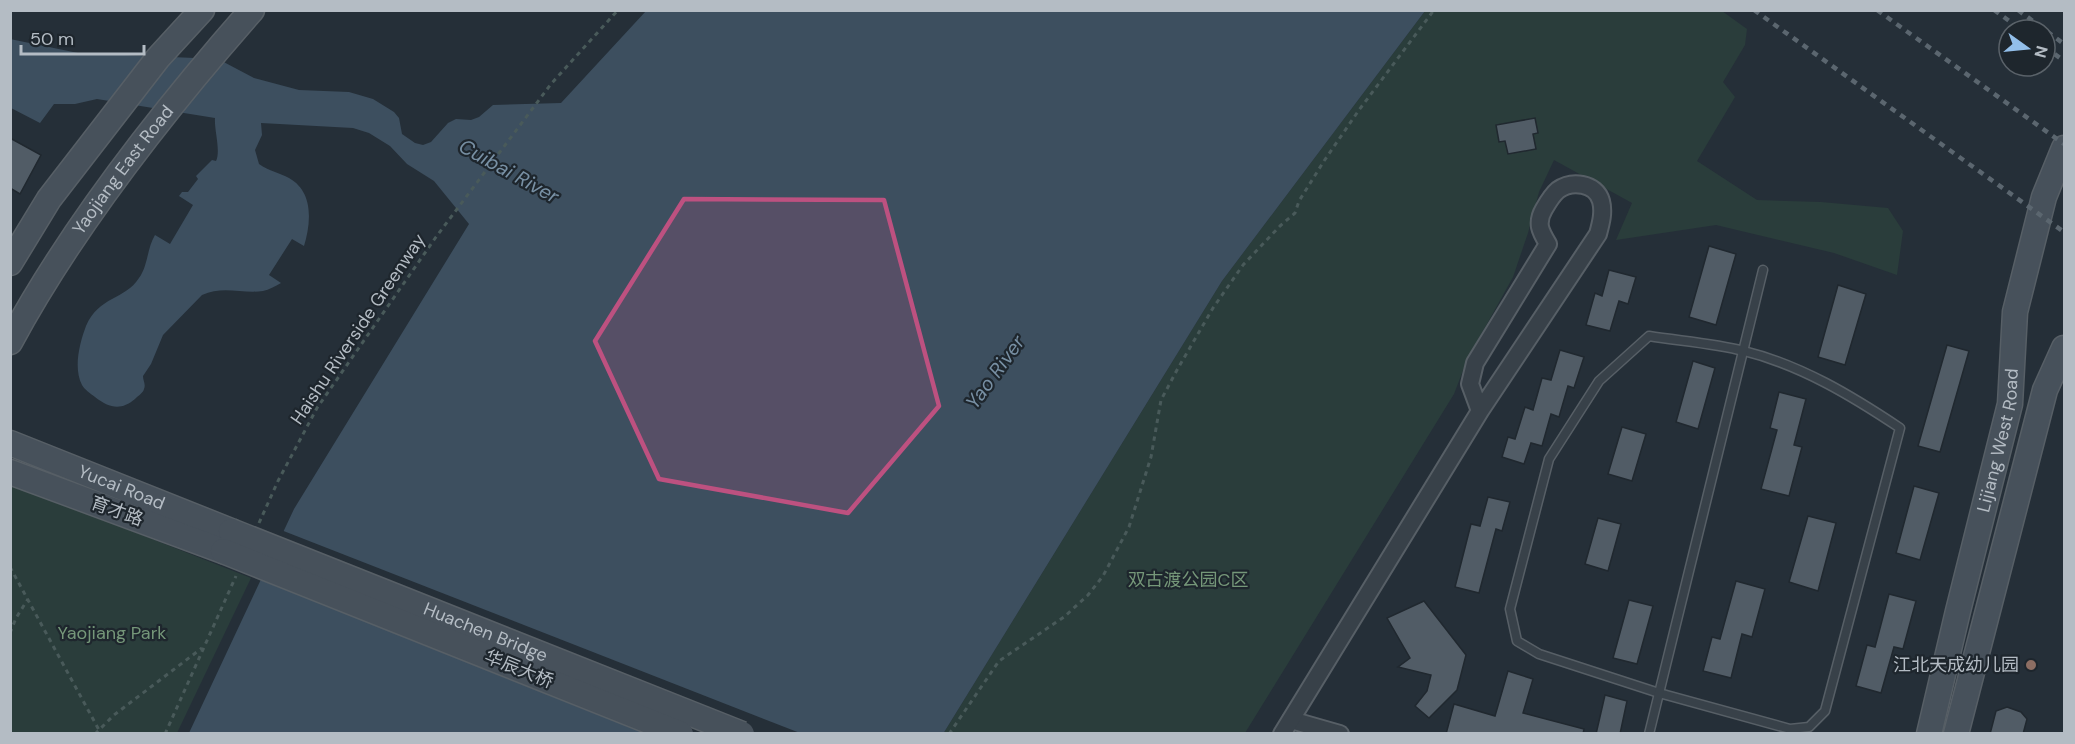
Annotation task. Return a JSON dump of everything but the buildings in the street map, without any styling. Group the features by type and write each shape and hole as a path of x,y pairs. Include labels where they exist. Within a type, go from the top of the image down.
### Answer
{"main road":[{"path":"10,263 49,199 158,58 202,10"},
{"name":"Yaojiang East Road","path":"10,342 30,306 100,199 205,64 252,10"},
{"name":"Lijiang West Road","path":"1929,734 1960,600 2010,404 2015,312 2044,197 2064,148"},
{"name":"Lijiang West Road","path":"1956,734 2045,390 2064,348"},
{"name":"Yucai Road","path":"10,443 231,549"},
{"name":"育才路","path":"10,472 231,549"},
{"name":"华辰大桥","path":"231,549 681,734"},
{"name":"Huachen Bridge","path":"231,549 742,734"}],"street":[{"path":"1340,734 1287,727 1480,411 1598,234 1603,218 1601,200 1593,189 1580,184 1568,185 1548,200 1541,216 1540,226 1548,244 1475,363 1470,384 1480,411"}],"lane":[{"path":"1649,734 1763,270"},
{"path":"1649,336 1743,351 1797,368 1867,405 1900,428 1825,711 1809,727 1790,729 1659,693 1539,654 1517,641 1510,609 1549,459 1599,381 1649,336"}],"path":[{"name":"Haishu Riverside Greenway","path":"259,524 278,481 317,408 444,226 549,87 618,10"},
{"path":"949,734 999,661 1064,617 1088,595 1103,576 1129,527 1151,457 1161,400 1213,308 1243,265 1294,213 1299,201 1342,135 1434,10"},
{"path":"165,734 204,647 231,549"},
{"path":"10,567 99,730"},
{"path":"10,633 28,599"},
{"path":"95,734 114,715 204,647"}],"highlighted area":[{"path":"684,199 884,200 939,406 848,513 659,479 595,341"}],"green space":[{"name":"双古渡公园C区","path":"1425,11 1722,11 1747,29 1745,45 1723,82 1735,97 1697,161 1757,200 1821,202 1888,208 1903,231 1897,275 1834,253 1716,225 1616,240 1632,203 1554,160 1539,192 1513,277 1467,360 1454,394 1245,733 943,734 1222,281"},
{"name":"Yaojiang Park","path":"10,483 251,578 177,733 11,733"}],"water":[{"path":"646,11 1425,11 1222,281 943,734 189,733 294,509 469,224 434,181 407,164 390,146 369,133 353,128 261,123 262,135 255,150 259,164 297,184 307,200 309,218 304,246 292,239 269,275 281,283 272,288 255,292 225,290 202,295 163,335 151,364 143,376 145,386 142,393 130,403 120,407 110,406 86,390 79,378 78,355 86,326 98,309 127,291 139,278 155,235 170,244 193,205 179,196 182,192 188,192 198,179 196,176 212,160 216,161 218,152 215,118 97,99 75,104 54,104 40,123 11,108 10,39 78,53 218,59 254,78 299,90 349,92 373,99 394,112 399,118 402,134 415,143 423,145 431,142 448,123 456,119 471,120 479,117 493,105 561,103"}],"pier":[{"path":"281,530 800,733 651,733 258,579"}],"railway":[{"path":"1754,10 2064,232"},
{"path":"1877,10 2064,144"},
{"path":"1994,10 2005,18"},
{"path":"2018,10 2064,44"},
{"path":"2057,56 2064,61"}],"place":[{"name":"江北天成幼儿园","path":"2031,665"}],"water label":[{"name":"Cuibai River","path":"509,171"},
{"name":"Yao River","path":"995,372"}]}
